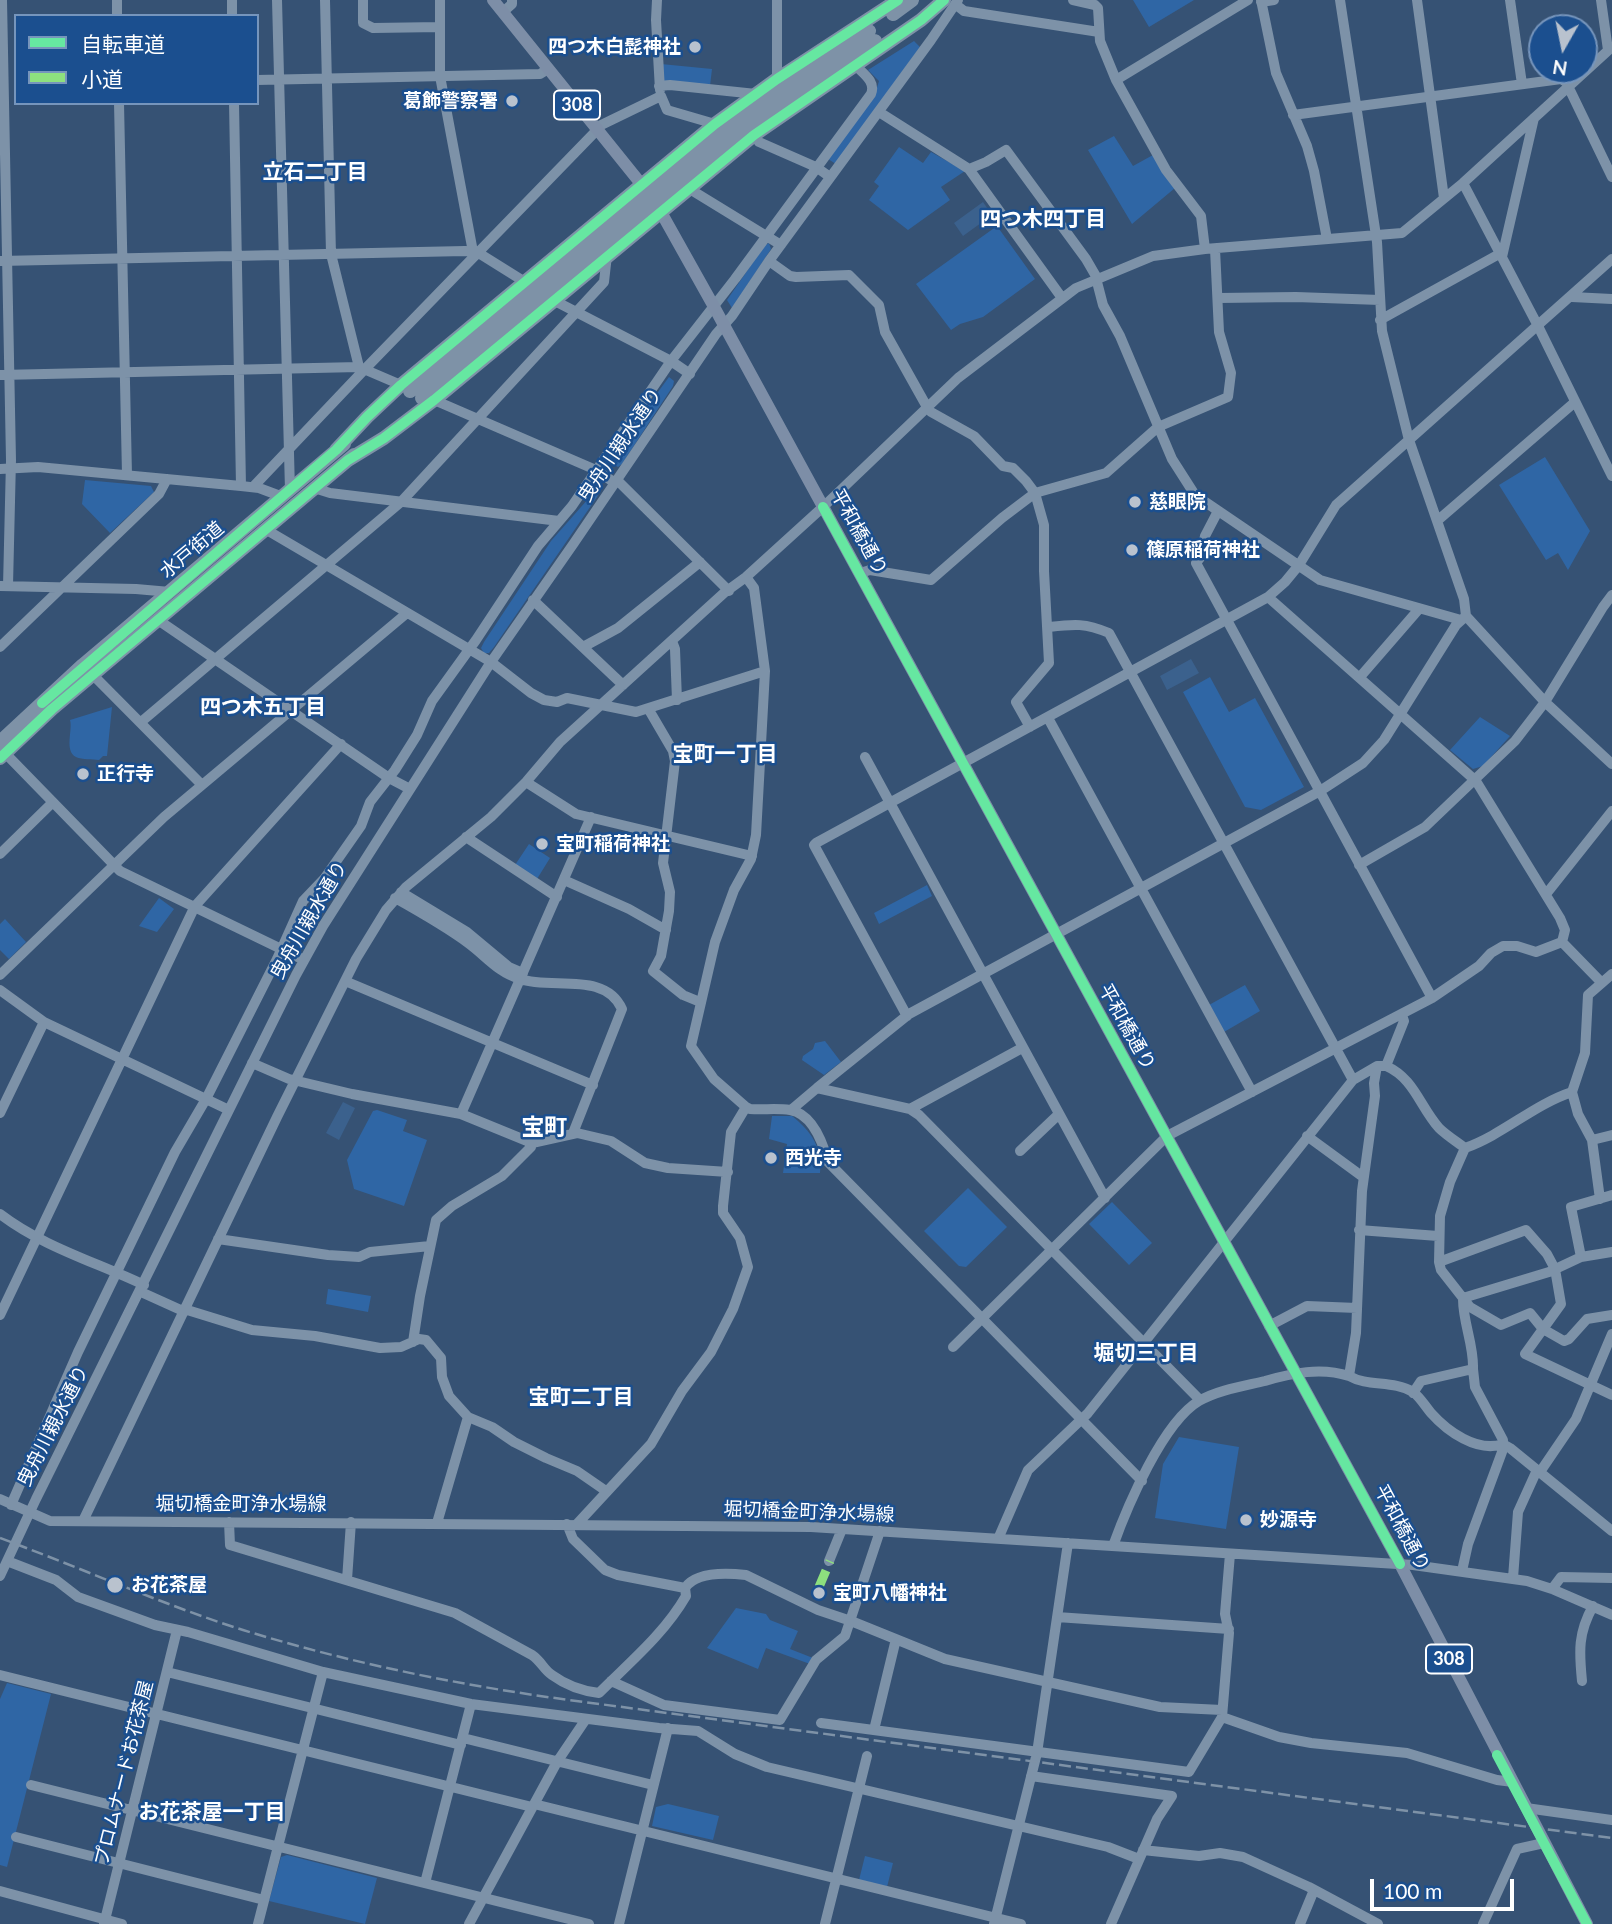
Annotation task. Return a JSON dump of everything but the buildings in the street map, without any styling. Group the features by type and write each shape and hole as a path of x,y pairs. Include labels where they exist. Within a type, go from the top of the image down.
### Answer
{"highway":[{"path":"417,393 524,282 715,124 756,93 898,0"},
{"name":"水戸街道","path":"872,36 912,0"},
{"path":"417,393 553,300 754,135 950,1"},
{"name":"水戸街道","path":"2,751 83,665 188,593 348,460 417,393 706,145 770,98 872,36 950,1"},
{"name":"水戸街道","path":"170,592 336,450 417,393"},
{"path":"161,611 170,592 188,593"},
{"name":"水戸街道","path":"2,751 93,675 161,611"}],"main road":[{"name":"平和橋通り","path":"493,0 661,211 1400,1564 1587,1924"}],"street":[{"path":"2,0 4,586 170,592"},
{"path":"5,469 38,467 241,485 286,493 288,452 277,0"},
{"path":"325,0 331,254 361,369"},
{"path":"363,0 363,23 373,28 440,26"},
{"path":"440,0 440,76 475,252"},
{"path":"503,12 512,4 512,0"},
{"path":"657,0 660,91 663,105 670,112 715,124"},
{"path":"777,0 777,79"},
{"path":"860,573 870,570 931,580 1035,493 1106,472 1158,427 1228,397 1231,373 1219,332 1219,298 1201,216 1166,170 1116,80 1100,41 1098,8 1073,0"},
{"path":"1116,80 1248,0"},
{"path":"791,1110 907,1016 1320,791 1363,763 1384,740 1402,714 1463,618 1464,599 1409,440 1380,320 1375,237 1340,0"},
{"path":"1417,0 1444,198"},
{"path":"1510,0 1522,84"},
{"path":"1601,0 1610,49"},
{"path":"950,1 964,11 1099,32"},
{"name":"曳舟川親水通り","path":"0,1576 252,1063 304,960 352,878 491,662 769,261 879,112 950,1"},
{"path":"1265,1 1276,73 1295,115 1314,171 1327,239"},
{"path":"11,1505 78,1352 175,1152 206,1099 303,901 324,880 361,826 370,802 417,735 432,701 538,546 572,506 671,360 766,236 873,88 872,83 856,66"},
{"path":"259,80 540,74 548,69"},
{"path":"1295,115 1528,84"},
{"path":"83,1521 295,1080 368,937 398,895 491,817 560,743 823,507 926,407 977,362 1062,298 1097,278 1147,258 1210,249 1375,237 1408,230 1534,118 1564,84"},
{"path":"1566,84 1612,177"},
{"path":"253,487 288,452 361,369 604,122 670,85 756,93"},
{"path":"119,105 127,475"},
{"path":"234,105 241,485"},
{"path":"879,112 969,169 1062,298"},
{"path":"1380,320 1501,255 1534,118"},
{"path":"754,135 759,142 816,167 830,177"},
{"path":"969,169 1006,150 1079,248 1097,278 1103,305 1120,336 1158,427 1189,488 1218,511 1320,580 1419,609 1463,618 1545,702 1612,764"},
{"path":"1463,183 1612,476"},
{"path":"688,188 781,245"},
{"path":"4,261 475,252 524,282"},
{"path":"141,722 329,566 401,502 604,282 607,255"},
{"path":"907,1016 814,845 1268,597 1299,565 1336,505 1612,259"},
{"path":"769,261 796,277 849,275 879,305 885,332 926,407 974,436 1003,466 1013,468 1035,493 1044,525 1049,663 1016,702 1030,727"},
{"path":"1572,297 1612,299"},
{"path":"1219,298 1380,300"},
{"path":"553,300 671,360 690,374"},
{"path":"5,375 361,369 616,481 729,591"},
{"path":"1437,521 1575,402"},
{"path":"0,647 159,494 167,479"},
{"path":"314,488 324,492 559,521"},
{"path":"1218,511 1205,536 1200,558 1196,563 1432,998"},
{"path":"265,529 491,662 531,693 544,699 557,702 567,698 636,712 765,671"},
{"path":"583,646 618,628 700,562"},
{"path":"746,577 754,588 765,671 756,835 752,856 734,890 715,942 691,1046 714,1079 746,1107 791,1110 806,1120 820,1136 828,1162 1142,1481"},
{"path":"1359,864 1425,827 1515,741 1545,702 1602,607 1612,595"},
{"path":"1268,597 1476,781 1547,893 1565,930 1562,942"},
{"path":"534,600 623,685"},
{"path":"1360,677 1419,609"},
{"path":"161,611 217,659 389,778 410,789"},
{"path":"0,975 113,865 202,785 407,613"},
{"path":"1049,628 1078,623 1088,624 1109,633 1353,1080"},
{"path":"672,641 675,649 677,700"},
{"path":"93,675 202,785"},
{"path":"649,710 673,751 675,761 663,863 670,892 661,956 653,971 683,995 700,1002"},
{"path":"1048,718 1252,1092"},
{"path":"0,1315 195,906 341,744"},
{"path":"2,751 113,865 304,960"},
{"path":"865,757 1105,1198"},
{"path":"526,782 576,814 752,856"},
{"path":"0,854 52,803"},
{"path":"1547,893 1612,811"},
{"path":"461,1114 591,817"},
{"path":"466,837 557,897"},
{"path":"564,880 629,909 666,930"},
{"path":"398,895 467,932 521,976 551,984 578,984 606,990 621,1005 622,1009 573,1133"},
{"path":"953,1347 1167,1136 1432,998 1503,946 1517,946 1536,952 1562,942"},
{"path":"1562,942 1601,982"},
{"path":"1600,1199 1592,1140 1578,1114 1572,1092 1585,1053 1588,995 1612,974"},
{"path":"345,981 593,1084"},
{"path":"0,990 44,1022 229,1110"},
{"path":"1349,1376 1356,1333 1363,1177 1382,1066 1404,1021 1402,1014"},
{"path":"0,1113 44,1022"},
{"path":"910,1109 1022,1048"},
{"path":"252,1063 295,1080 352,1094 461,1114 532,1143 573,1133 611,1141 645,1163 668,1168 728,1172"},
{"path":"1382,1066 1399,1074 1413,1088 1439,1128 1465,1148"},
{"path":"998,1539 1028,1470 1082,1419 1353,1080 1382,1066"},
{"path":"817,1088 910,1109 919,1115 1200,1400"},
{"path":"1572,1092 1548,1100 1487,1140 1465,1148 1440,1216 1439,1262 1441,1270 1470,1307 1501,1325 1530,1313 1542,1329 1564,1340 1569,1339 1587,1320 1612,1315"},
{"path":"685,1588 605,1570 573,1539 572,1524 632,1467 651,1444 682,1391 711,1352 739,1296 748,1266 740,1238 723,1213 731,1132 746,1107"},
{"path":"1020,1151 1059,1114"},
{"path":"1592,1140 1612,1135"},
{"path":"1307,1136 1363,1177"},
{"path":"413,1342 436,1220 452,1206 502,1176 532,1143"},
{"path":"1581,1257 1571,1207 1612,1195"},
{"path":"0,1214 37,1239 117,1272 183,1310 252,1330 315,1336 380,1348 401,1347 419,1339 426,1340 439,1353 444,1386 455,1405 468,1418 492,1427 514,1442 577,1471 606,1491"},
{"path":"1359,1230 1438,1236"},
{"path":"1439,1262 1526,1230 1547,1254 1555,1269 1561,1304 1525,1354 1612,1395"},
{"path":"218,1239 359,1257 370,1252 430,1246"},
{"path":"1463,1298 1555,1269 1581,1257 1612,1252"},
{"path":"1462,1571 1468,1544 1503,1444 1475,1387 1474,1358 1463,1312 1463,1298"},
{"path":"1269,1326 1307,1307 1357,1308"},
{"path":"1513,1578 1518,1512 1538,1471 1576,1419 1612,1334"},
{"path":"1413,1393 1422,1381 1473,1369"},
{"path":"1113,1546 1123,1517 1155,1455 1177,1422 1200,1400 1295,1373 1327,1372 1396,1385 1413,1393 1454,1435 1478,1444 1503,1444 1510,1448 1612,1531"},
{"path":"437,1523 468,1418"},
{"name":"堀切橋金町浄水場線","path":"0,1499 50,1521 757,1526 880,1531 1400,1564 1513,1578 1552,1589 1612,1615"},
{"path":"229,1522 230,1545 455,1613 532,1655 541,1661 550,1674 578,1690 599,1693 644,1650 680,1606 690,1581 698,1577 746,1574 818,1610 944,1659 1160,1707 1222,1714 1279,1737 1406,1753 1497,1780 1513,1782"},
{"path":"347,1580 351,1522"},
{"path":"829,1561 842,1529"},
{"path":"611,1681 664,1704 780,1720 816,1660 845,1636 880,1531"},
{"path":"995,1921 1037,1753 1068,1544"},
{"path":"821,1723 1189,1772 1222,1714 1229,1629 1225,1614 1230,1554"},
{"path":"7,1561 56,1580 78,1597 155,1625 323,1672 471,1704 702,1732 749,1761 1141,1855 1199,1856 1220,1853 1238,1856 1257,1862 1378,1924"},
{"path":"1552,1589 1561,1577 1612,1578"},
{"path":"1582,1681 1579,1654 1581,1633 1593,1606"},
{"path":"1058,1617 1229,1629"},
{"name":"プロムナードお花茶屋","path":"105,1922 177,1630"},
{"path":"874,1730 896,1639"},
{"path":"167,1672 314,1709 653,1785"},
{"path":"258,1924 323,1672"},
{"path":"0,1675 451,1788 642,1830 995,1921 1020,1924"},
{"path":"425,1883 471,1704"},
{"path":"469,1924 557,1762 586,1719"},
{"path":"619,1924 668,1728"},
{"path":"825,1924 867,1756"},
{"path":"1031,1776 1172,1796 1157,1819 1111,1924"},
{"path":"31,1785 589,1924"},
{"path":"1526,1808 1612,1820"},
{"path":"16,1837 264,1900"},
{"path":"1483,1924 1517,1849 1544,1843"},
{"path":"1300,1924 1314,1890"},
{"path":"0,1891 105,1922 122,1924"}],"shaded area":[{"path":"1133,0 1194,0 1149,27"},
{"path":"914,41 920,47 836,164 828,159 875,94 879,81 868,70"},
{"path":"661,64 712,69 710,86 661,82"},
{"path":"1114,136 1133,166 1153,155 1175,188 1132,224 1088,150"},
{"path":"899,147 923,163 931,152 965,171 941,187 950,200 908,230 869,200 879,186 874,182"},
{"path":"983,202 992,215 963,236 954,223"},
{"path":"997,226 1035,279 983,317 960,324 951,330 916,284"},
{"path":"769,243 771,249 732,308 727,300"},
{"path":"669,377 674,381 673,386 622,464 618,467 611,463 610,457"},
{"path":"1545,457 1590,531 1568,570 1558,553 1546,560 1499,485"},
{"path":"85,480 151,486 154,492 110,533 82,504"},
{"path":"596,490 600,490 597,497 494,647 489,653 484,653 481,648 484,642 551,541"},
{"path":"1191,659 1199,673 1167,690 1160,676"},
{"path":"1210,677 1229,712 1255,698 1304,787 1261,810 1245,807 1183,692"},
{"path":"112,707 107,756 99,760 84,759 72,754 70,720"},
{"path":"1480,717 1510,736 1483,766 1473,769 1450,750"},
{"path":"529,844 550,858 537,879 515,865"},
{"path":"927,885 932,896 879,924 874,913"},
{"path":"159,898 174,909 157,932 139,926"},
{"path":"5,919 26,942 9,959 0,950 0,924"},
{"path":"1245,985 1260,1011 1224,1032 1209,1005"},
{"path":"825,1041 841,1062 824,1075 802,1060 815,1043"},
{"path":"343,1102 355,1108 339,1140 326,1133"},
{"path":"373,1111 407,1120 403,1131 427,1140 404,1206 354,1189 347,1160"},
{"path":"772,1116 792,1116 805,1128 820,1156 820,1173 783,1173 787,1144 769,1139"},
{"path":"968,1188 1007,1227 966,1267 959,1266 924,1231"},
{"path":"1112,1202 1152,1243 1129,1265 1089,1224"},
{"path":"328,1289 371,1296 368,1312 326,1304"},
{"path":"1179,1437 1239,1447 1226,1529 1155,1518 1163,1464"},
{"path":"736,1608 766,1614 770,1620 798,1631 790,1649 813,1658 810,1664 766,1648 758,1669 707,1648"},
{"path":"7,1683 51,1694 7,1867 0,1865 0,1699"},
{"path":"668,1804 719,1816 713,1840 652,1826 656,1807"},
{"path":"287,1855 377,1878 365,1924 269,1901 281,1857"},
{"path":"865,1856 893,1863 887,1887 859,1880"}],"railway":[{"path":"0,1538 243,1630 323,1653 445,1680 569,1700 1612,1838"}],"marked path":[{"path":"819,1587 830,1561"}],"cycle path":[{"path":"42,703 336,450 401,385 715,124 777,79 898,0"},
{"path":"0,758 52,709 348,460 384,438 434,400 754,135 921,20 944,0"},
{"path":"823,507 1400,1564"},
{"path":"1497,1755 1587,1924"}],"place":[{"name":"四つ木白髭神社","path":"695,47"},
{"name":"葛飾警察署","path":"512,101"},
{"name":"慈眼院","path":"1135,502"},
{"name":"篠原稲荷神社","path":"1132,550"},
{"name":"正行寺","path":"83,774"},
{"name":"宝町稲荷神社","path":"542,844"},
{"name":"西光寺","path":"771,1158"},
{"name":"妙源寺","path":"1246,1520"},
{"name":"お花茶屋","path":"115,1585"},
{"name":"宝町八幡神社","path":"819,1593"}],"district":[{"name":"立石二丁目","path":"315,172"},
{"name":"四つ木四丁目","path":"1043,219"},
{"name":"四つ木五丁目","path":"263,707"},
{"name":"宝町一丁目","path":"725,754"},
{"name":"宝町","path":"544,1128"},
{"name":"堀切三丁目","path":"1146,1353"},
{"name":"宝町二丁目","path":"581,1397"},
{"name":"お花茶屋一丁目","path":"212,1812"}]}
